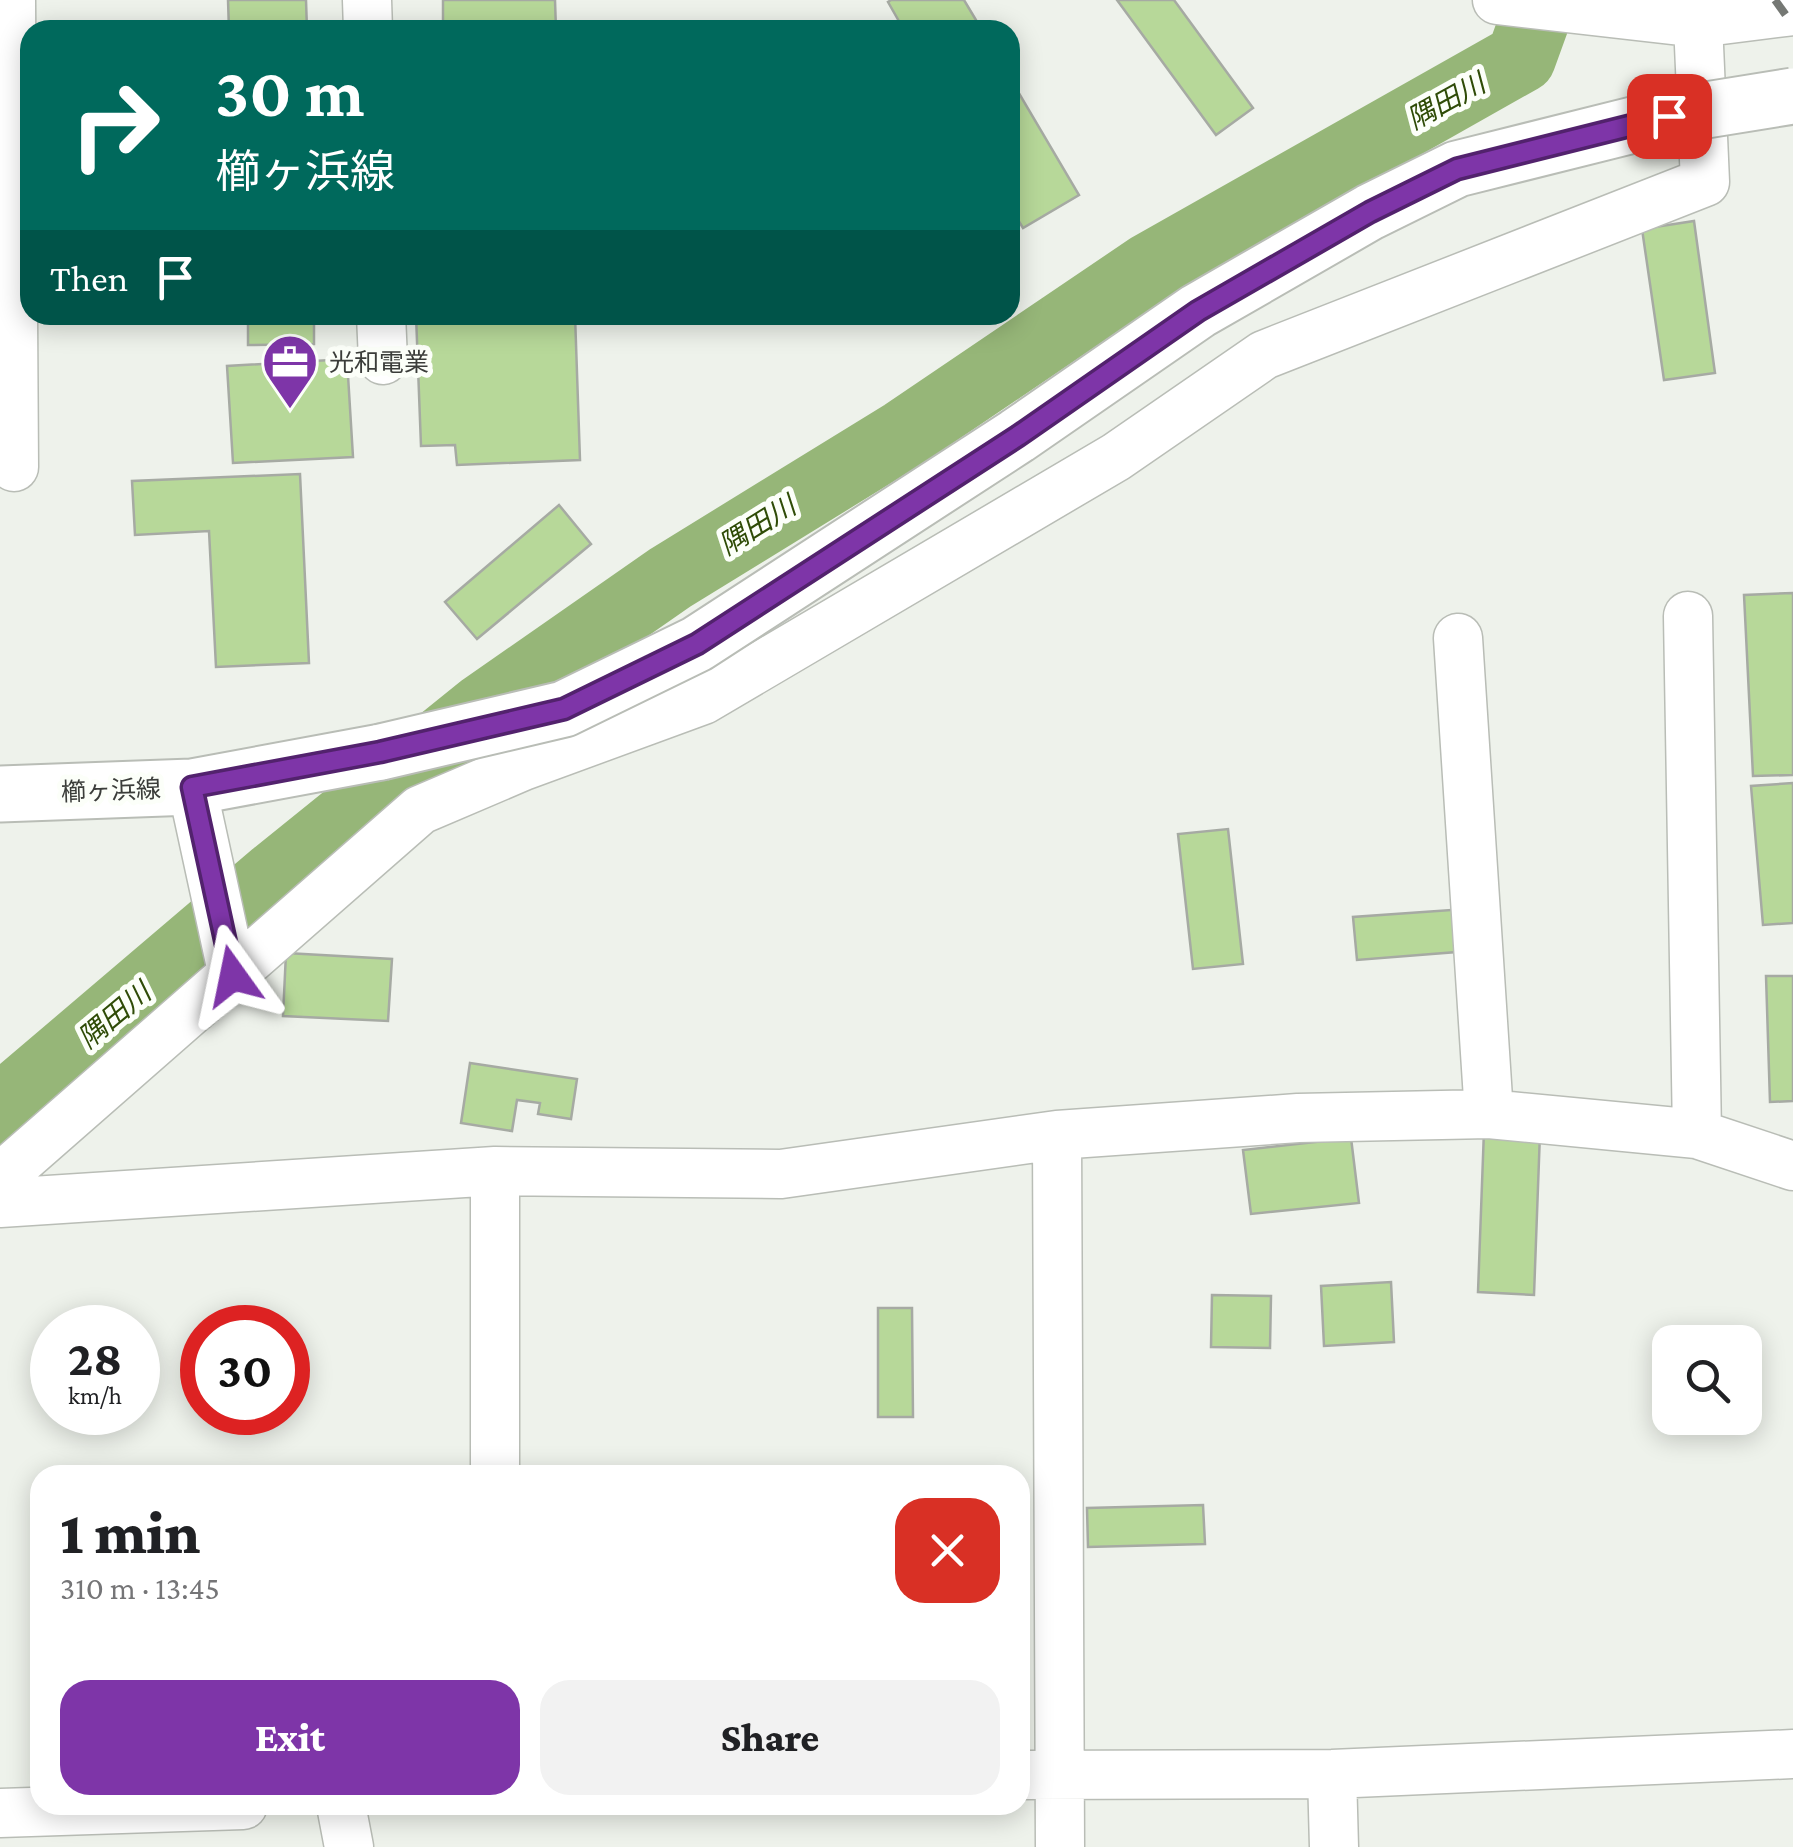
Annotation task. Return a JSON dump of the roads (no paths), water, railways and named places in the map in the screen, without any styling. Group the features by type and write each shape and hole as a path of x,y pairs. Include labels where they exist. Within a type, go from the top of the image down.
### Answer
{"street":[{"path":"11,0 14,468"},
{"path":"1497,0 1698,23 1793,10"},
{"path":"0,1178 420,810 522,766 703,700 1116,457 1264,355 1705,182 1698,23"},
{"name":"櫛ヶ浜線","path":"0,794 192,787 380,752 564,709 697,644 1018,436 1198,311 1457,169 1669,116 1793,96"},
{"path":"1688,616 1697,1134"},
{"path":"1458,638 1489,1114"},
{"path":"192,787 233,976"},
{"path":"0,1203 495,1172 781,1174 1057,1135 1298,1118 1489,1114 1697,1134 1793,1166"},
{"path":"1057,1135 1040,1774 1060,1847"},
{"path":"495,1172 496,1465"},
{"path":"1040,1774 1332,1774 1793,1754"},
{"path":"1332,1774 1334,1847"},
{"path":"0,1814 30,1813"},
{"path":"343,1815 348,1847"}],"waterway":[{"name":"隅田川","path":"0,1110 275,876 482,709 670,578 904,434 1149,268 1521,58 1542,0"}],"railway":[{"path":"1775,0 1793,25"}],"place":[{"name":"光和電業","path":"290,411"}]}
